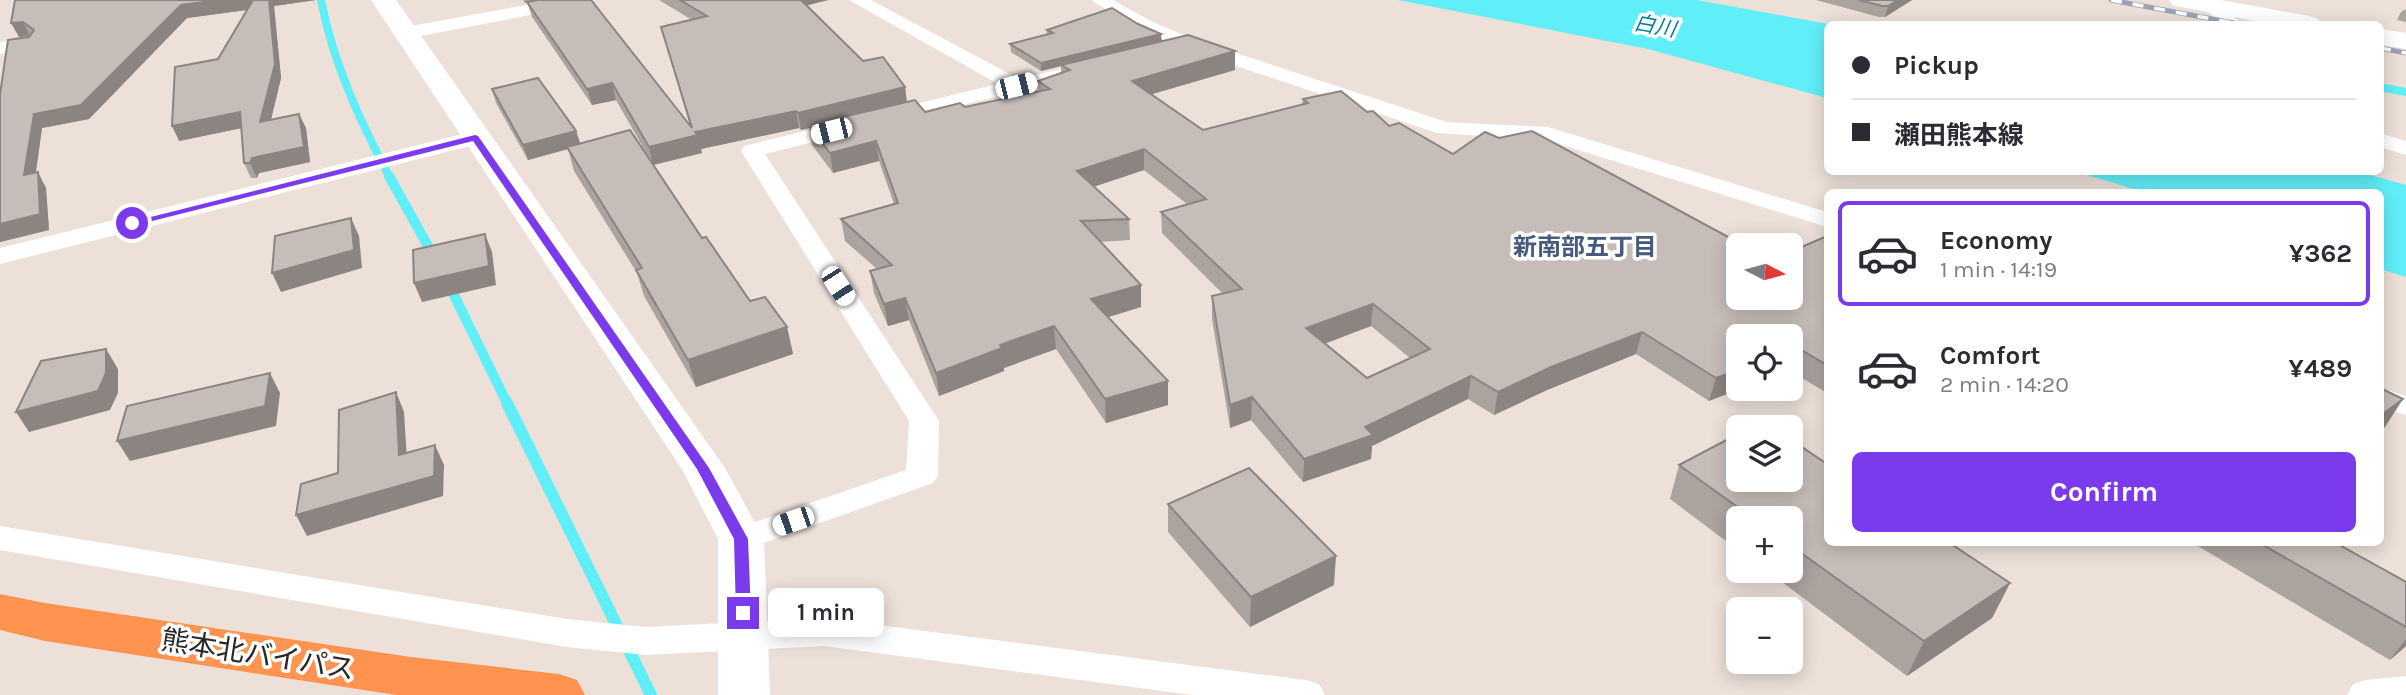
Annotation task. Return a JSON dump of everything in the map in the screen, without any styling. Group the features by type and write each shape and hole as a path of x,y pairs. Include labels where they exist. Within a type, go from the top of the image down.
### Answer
{"highway":[{"name":"熊本北バイパス","path":"0,612 45,622 384,673 559,695"}],"main road":[{"path":"383,0 703,468 741,539 744,695"},
{"path":"2181,0 2293,21"},
{"path":"2384,38 2406,41"}],"street":[{"path":"405,33 583,0"},
{"path":"858,0 1016,86"},
{"path":"1100,0 1146,26 1189,44 1444,128 1548,134 1824,219"},
{"path":"2211,6 2229,21"},
{"path":"0,48 29,44"},
{"path":"1162,50 1189,44"},
{"path":"741,539 922,475 924,421 752,151 1096,66"},
{"path":"0,256 475,138"},
{"path":"2384,140 2406,148"},
{"path":"2384,398 2406,406"},
{"path":"0,538 567,633 646,640 744,638 824,632 1306,695"},
{"path":"2366,695 2406,691"}],"water":[{"name":"白川","path":"1398,0 1697,0 1824,23 1824,97 1648,49"},
{"path":"2088,175 2371,175 2406,185 2406,277 2384,270 2384,189 2133,189"}],"building":[{"path":"15,0 219,0 181,5 81,105 34,114 24,175 38,172 40,214 0,224 0,94 8,40 29,37 34,30 23,22 11,23"},
{"path":"253,0 269,0 275,64 260,122 299,114 304,147 252,158 250,163 244,163 240,112 172,126 175,67 218,59"},
{"path":"591,0 692,128 661,27 707,16 680,0 801,0 863,61 883,57 905,87 798,113 796,111 695,132 698,135 649,147 612,83 587,89 527,2"},
{"path":"1859,0 1898,0 1888,6 1882,6"},
{"path":"1112,8 1161,34 1041,63 1010,44 1053,33 1047,30"},
{"path":"1188,35 1235,51 1132,81 1203,130 1308,103 1303,99 1341,91 1367,112 1373,111 1389,126 1399,123 1453,154 1485,132 1499,138 1532,131 1726,236 1726,310 1803,310 1803,246 1824,237 1824,363 1803,351 1803,324 1726,324 1726,374 1716,378 1642,332 1551,367 1498,392 1471,376 1365,427 1373,435 1304,459 1252,397 1230,405 1212,296 1242,289 1161,212 1206,199 1144,149 1077,171 1129,219 1081,221 1141,285 1091,299 1168,381 1105,399 1054,326 1000,345 1002,348 936,373 905,298 884,304 870,271 892,265 841,219 898,203 876,141 830,153 809,125 915,100 925,112 960,103 965,107 1050,89 1038,81 1070,70 1061,65","holes":["1373,304 1430,349 1367,378 1306,328"]},
{"path":"538,78 576,131 523,145 492,89"},
{"path":"630,130 702,238 706,237 750,301 765,297 787,327 688,360 636,270 642,268 567,147"},
{"path":"351,218 354,250 272,273 275,236"},
{"path":"485,234 489,266 414,283 413,250"},
{"path":"106,349 106,373 98,391 16,412 41,361"},
{"path":"270,373 265,406 117,441 127,406"},
{"path":"2384,390 2403,399 2384,413"},
{"path":"396,392 399,455 435,445 434,476 296,515 301,484 338,473 339,410"},
{"path":"1726,440 1726,492 1803,492 1803,448 1824,462 1824,546 1954,546 2010,583 1924,641 1803,554 1803,506 1736,506 1679,465"},
{"path":"1249,468 1336,556 1251,597 1168,504"},
{"path":"2265,546 2341,546 2406,582 2406,627"}],"waterway":[{"path":"321,0 349,91 390,178"},
{"path":"2384,88 2406,92"},
{"path":"389,176 434,257"},
{"path":"448,283 508,405"},
{"path":"507,403 651,695"}],"railway":[{"path":"2111,0 2223,21"},
{"path":"2384,49 2406,53"}],"district":[{"name":"新南部五丁目","path":"1585,247"}],"route":[{"path":"132,223 475,138 703,468 741,539 743,613"}]}
